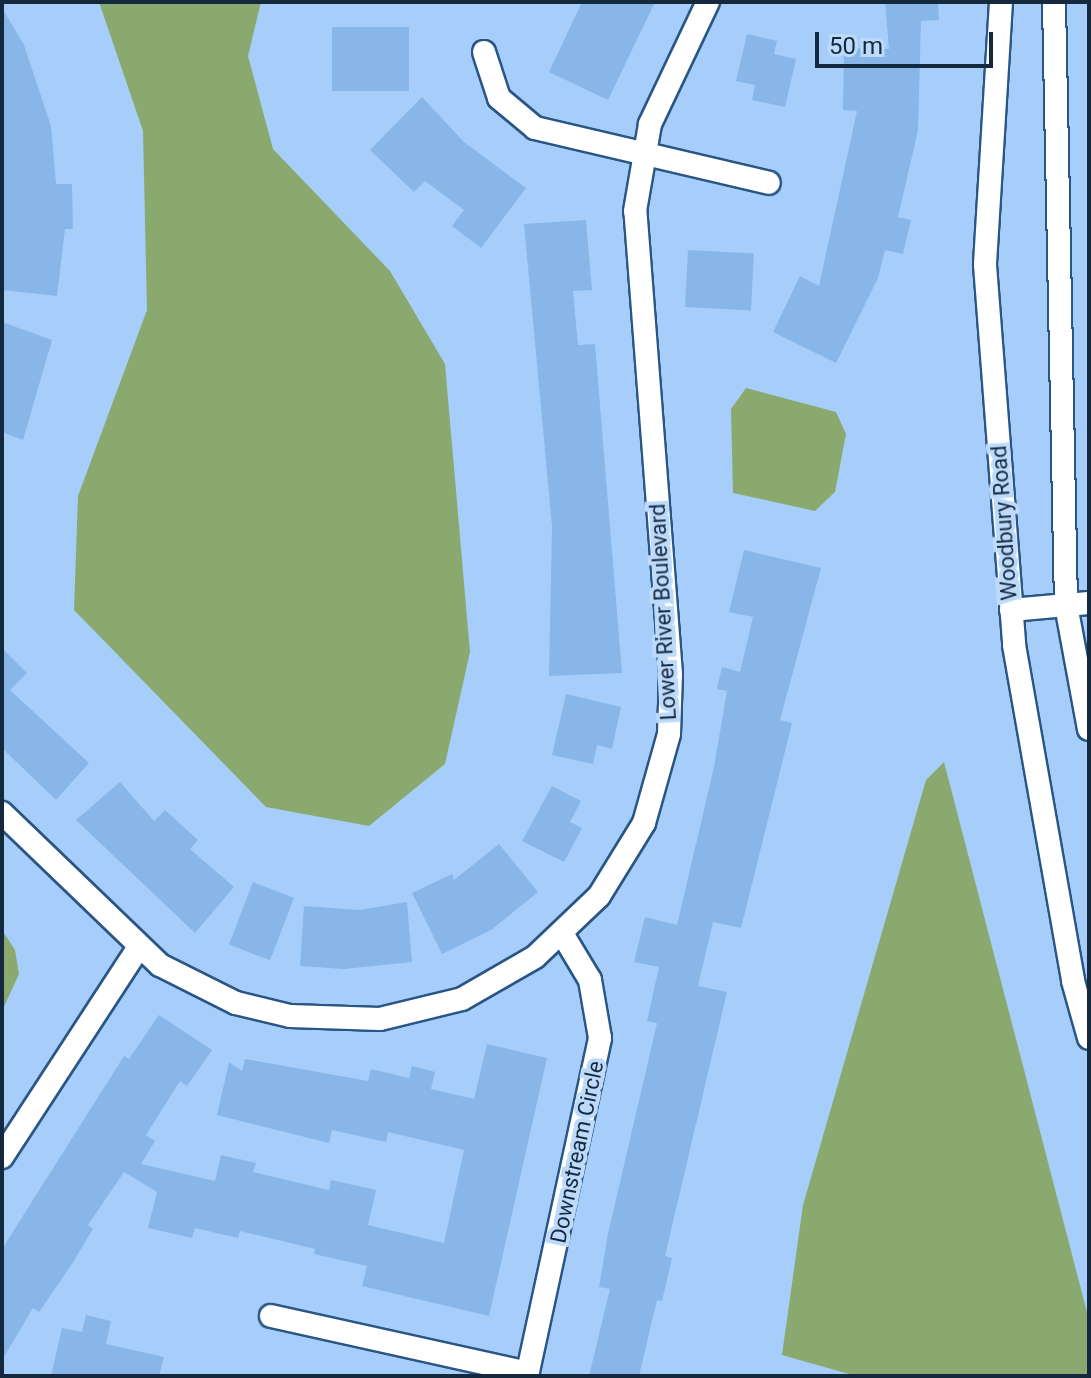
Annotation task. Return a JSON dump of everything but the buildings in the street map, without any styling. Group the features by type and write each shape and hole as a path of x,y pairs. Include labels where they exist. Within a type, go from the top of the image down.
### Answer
{"street":[{"name":"Lower River Boulevard","path":"2,813 138,948 236,1003 347,1021 409,1014 462,999 563,935 631,850 654,796 669,734 671,674 635,211 641,154 662,95 708,2"},
{"name":"Woodbury Road","path":"1001,2 985,265 1011,610 1073,981 1089,1038"},
{"path":"1054,2 1078,604 1089,729"},
{"path":"484,52 499,98 521,120 641,154 769,183"},
{"path":"1011,610 1078,604"},
{"name":"Downstream Circle","path":"527,1375 600,1038 590,980 563,935"},
{"path":"2,1157 138,948"},
{"path":"271,1316 527,1375"}],"shaded area":[{"path":"99,2 261,2 248,56 273,149 390,271 445,364 470,652 445,764 369,826 266,807 74,610 78,496 147,310 143,131"},
{"path":"746,388 836,412 846,434 835,492 815,511 733,493 731,409"},
{"path":"944,762 1089,1320 1089,1376 856,1376 782,1355 803,1205 926,780"},
{"path":"2,930 15,950 19,974 2,1011"}]}
